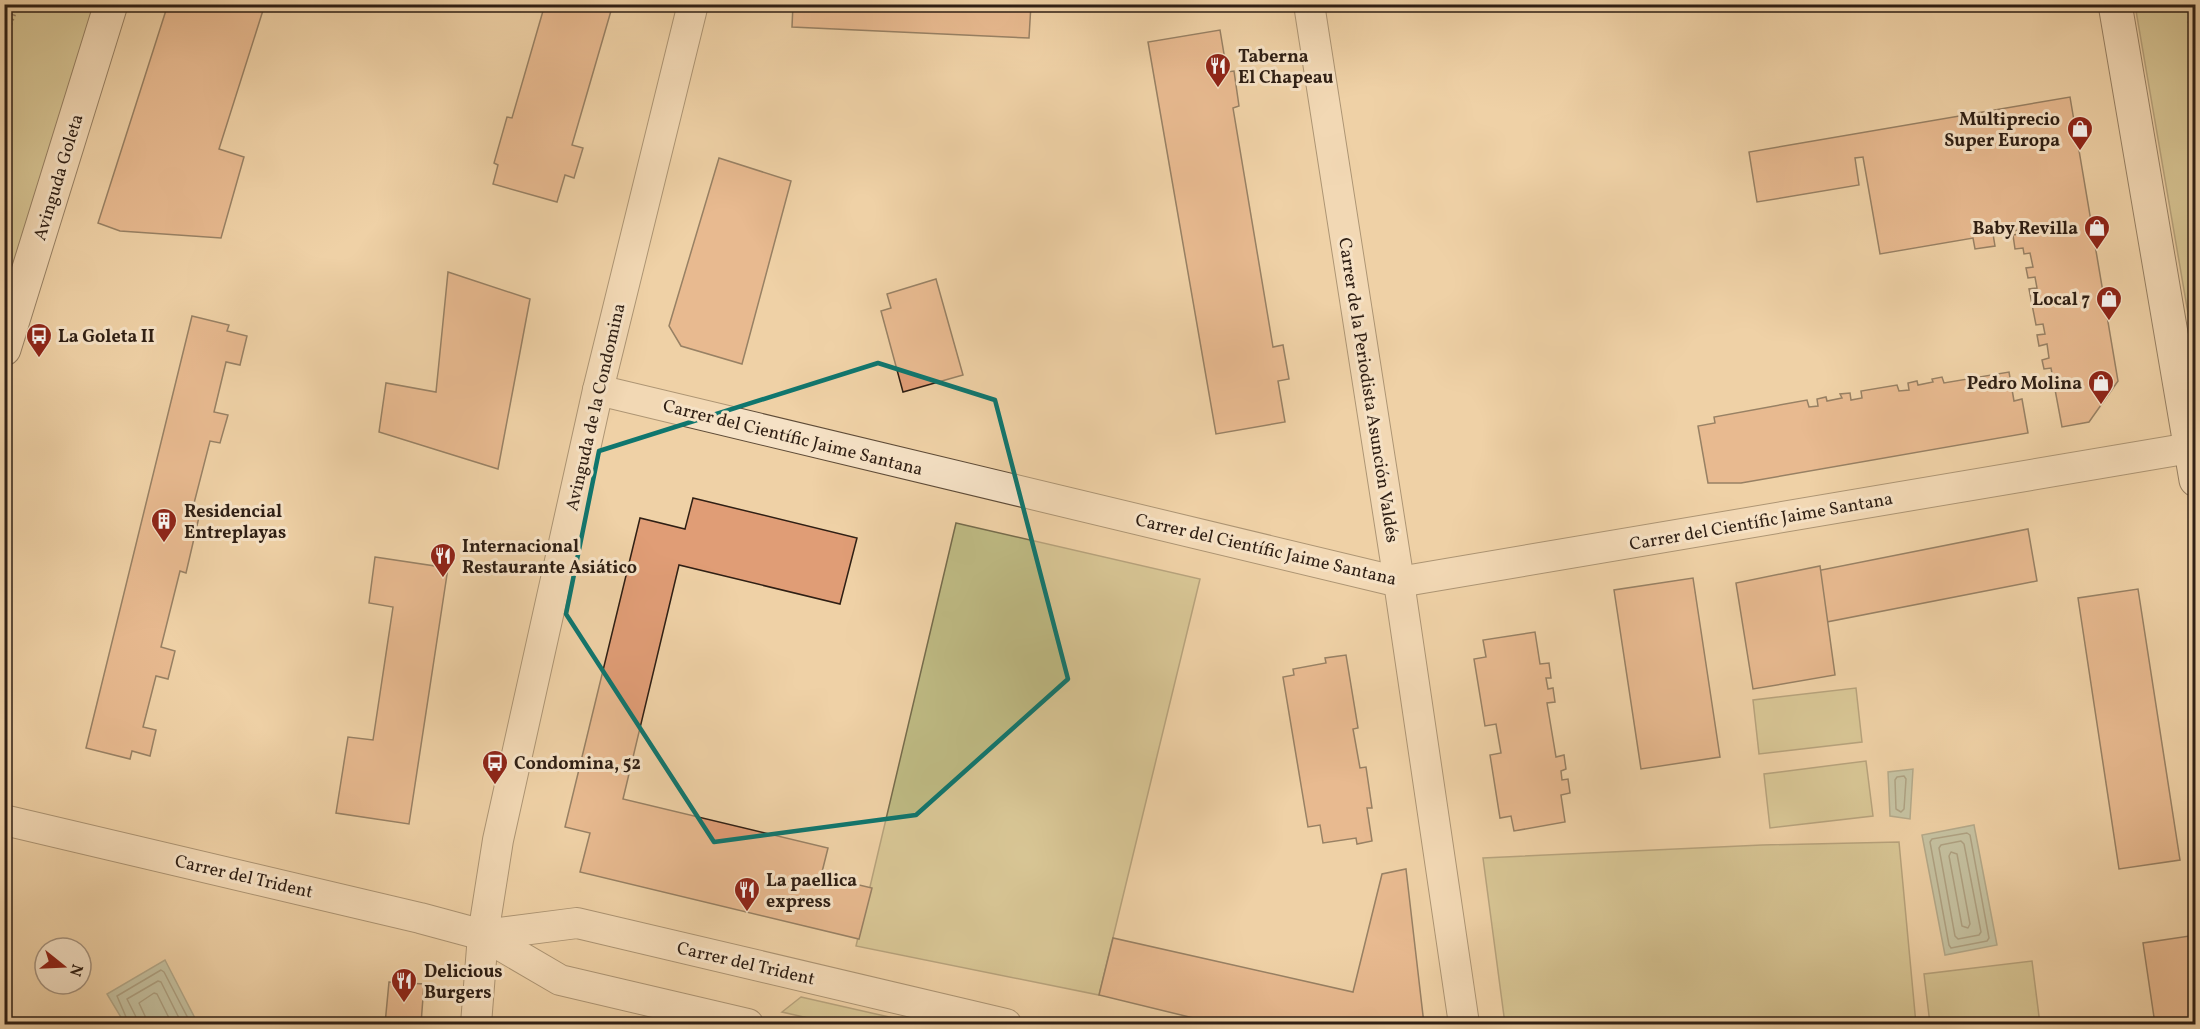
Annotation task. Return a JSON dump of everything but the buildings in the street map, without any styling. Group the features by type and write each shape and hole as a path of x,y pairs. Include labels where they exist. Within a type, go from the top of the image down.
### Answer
{"street":[{"name":"Avinguda Goleta","path":"4,349 111,4"},
{"name":"Avinguda de la Condomina","path":"476,1024 483,935 498,840 598,390 693,4"},
{"name":"Carrer de la Periodista Asunción Valdés","path":"1309,4 1399,582 1464,1024"},
{"path":"2115,4 2193,464"},
{"name":"Carrer del Científic Jaime Santana","path":"598,390 1399,582 2193,464"},
{"name":"Carrer del Trident","path":"4,820 420,918 483,935 560,980 748,1024"},
{"name":"Carrer del Trident","path":"483,935 577,923 1006,1024"}],"path":[{"path":"4,41 18,4"},
{"path":"2185,4 2190,13"},
{"path":"2194,4 2190,13 2190,32 2196,44"}],"highlighted area":[{"path":"878,363 995,400 1068,679 916,815 714,842 566,614 599,451"}],"shaded area":[{"path":"5,5 95,5 5,301"},
{"path":"2135,5 2195,5 2195,354"},
{"path":"956,523 1200,579 1099,995 856,946"},
{"path":"1856,688 1862,742 1759,754 1753,700"},
{"path":"1866,761 1873,816 1770,828 1764,774"},
{"path":"1899,842 1916,1024 1505,1024 1483,858 1762,845"},
{"path":"2032,961 2040,1024 1930,1024 1924,974"},
{"path":"801,997 920,1024 834,1024 782,1012"}],"water":[{"path":"1913,769 1910,819 1890,816 1888,772"},
{"path":"1974,825 1997,945 1945,955 1922,835"},
{"path":"165,960 198,1024 125,1024 107,994"}],"place":[{"name":"Taberna El Chapeau","path":"1218,89"},
{"name":"Multiprecio Super Europa","path":"2080,152"},
{"name":"Baby Revilla","path":"2097,251"},
{"name":"Local 7","path":"2109,322"},
{"name":"La Goleta II","path":"39,359"},
{"name":"Pedro Molina","path":"2101,406"},
{"name":"Residencial Entreplayas","path":"164,544"},
{"name":"Internacional Restaurante Asiático","path":"443,579"},
{"name":"Condomina, 52","path":"495,786"},
{"name":"La paellica express","path":"747,913"},
{"name":"Delicious Burgers","path":"404,1004"}]}
